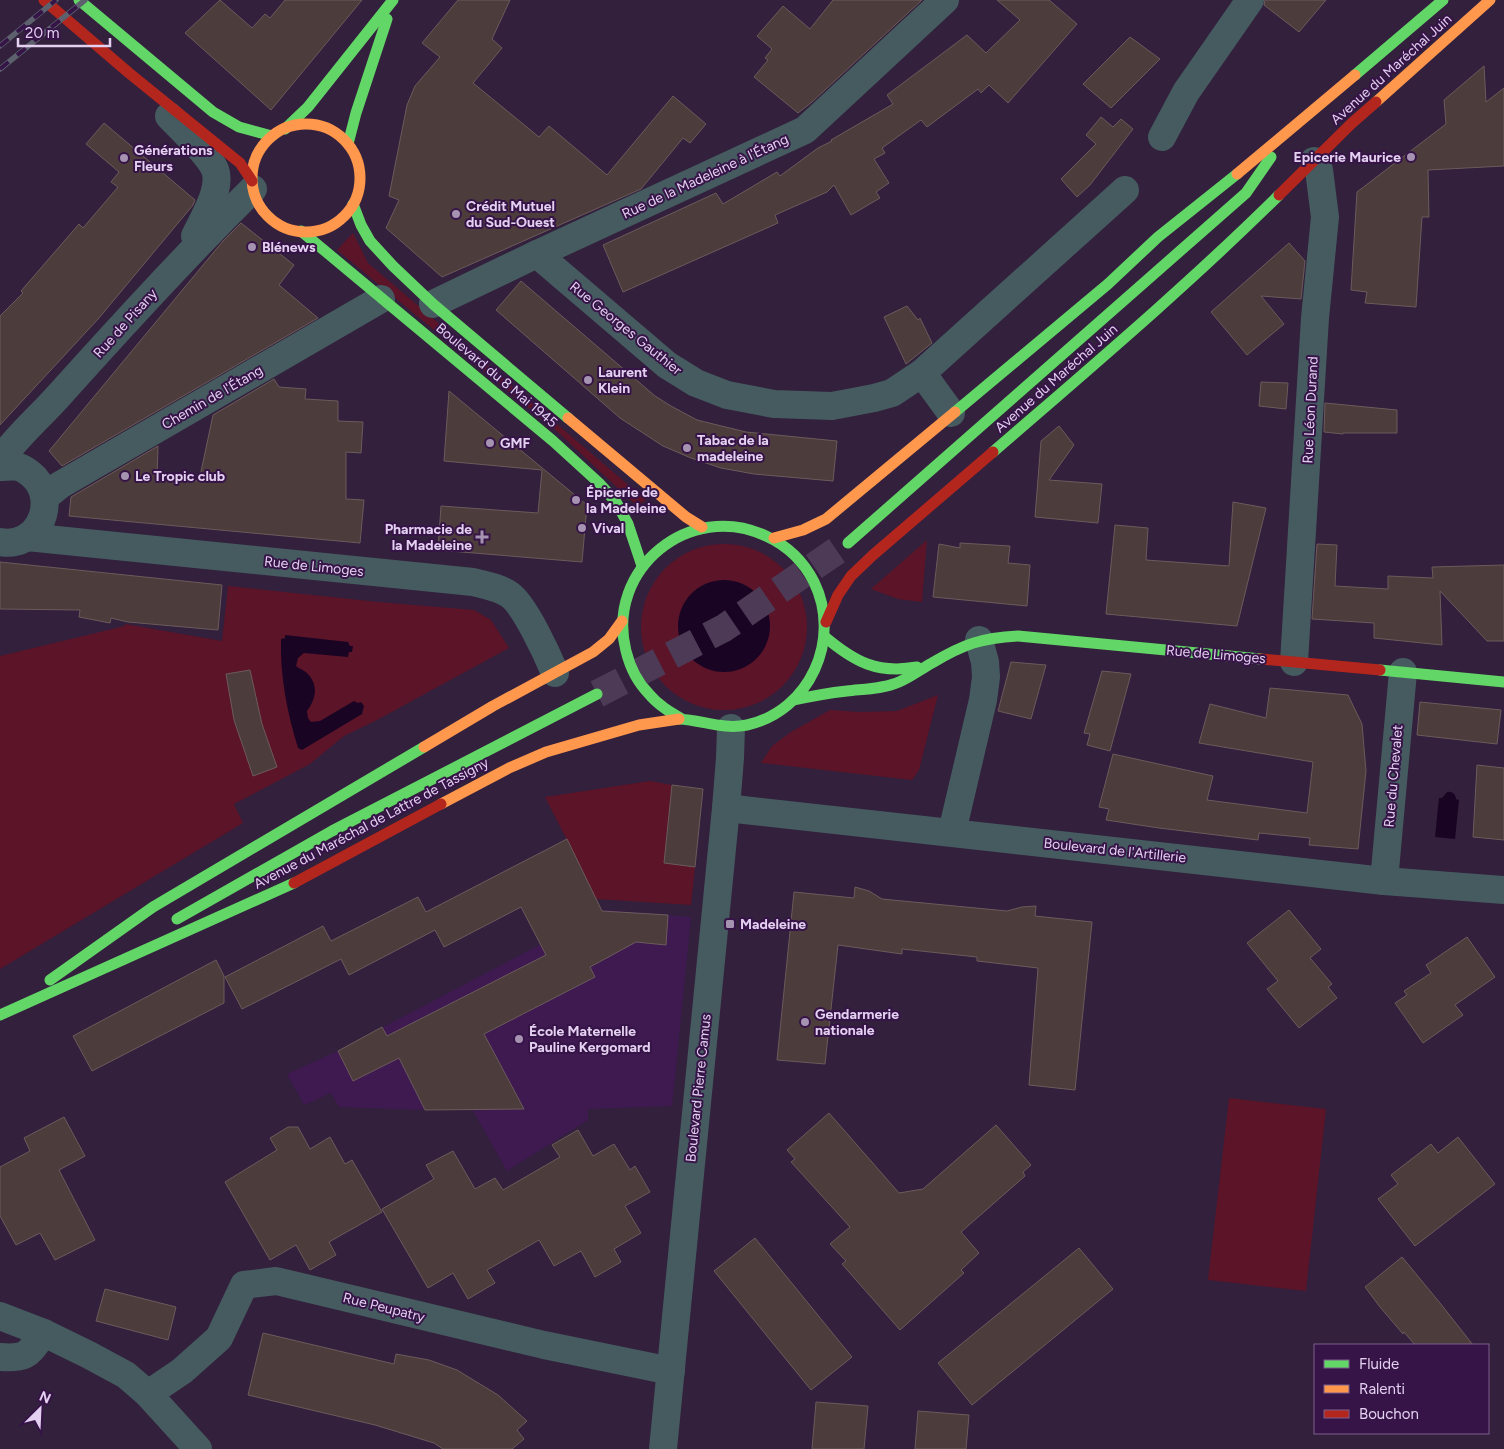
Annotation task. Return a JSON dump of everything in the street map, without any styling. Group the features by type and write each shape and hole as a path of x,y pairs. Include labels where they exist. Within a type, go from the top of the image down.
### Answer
{"main road":[{"path":"44,0 140,67 213,112 239,127 272,136"},
{"path":"79,0 140,67 240,163 253,185 258,201 266,213 276,222 288,228 301,231 317,230 332,225 344,216 354,204 359,188 360,173 356,158 348,144 335,132 318,125 301,124 285,128"},
{"path":"253,185 254,164 261,149 272,136 285,128 313,101 393,0"},
{"path":"348,144 356,112 393,0"},
{"name":"Avenue du Maréchal Juin","path":"774,538 803,530 826,519 952,412 1108,284 1158,237 1287,133 1443,0"},
{"name":"Avenue du Maréchal Juin","path":"826,622 838,595 851,576 873,555 1117,346 1242,231 1352,124 1490,0"},
{"name":"Avenue du Maréchal Juin","path":"848,542 1246,193 1287,133"},
{"name":"Avenue du Maréchal Juin","path":"1280,177 1314,161"},
{"name":"Avenue du Maréchal Juin","path":"1246,193 1263,185"},
{"name":"Boulevard du 8 Mai 1945","path":"354,204 361,225 370,241 433,304 686,517 702,527"},
{"name":"Boulevard du 8 Mai 1945","path":"301,231 553,441 599,483 616,502 628,524 642,566"},
{"path":"728,525 759,531 774,538 795,554 811,574 821,597 826,622 825,637 815,670 807,685 794,700 774,715 753,724 723,728 682,719 662,706 644,689 632,668 624,645 622,620 629,592 642,566 663,544 702,527 728,525"},
{"path":"0,1015 153,907 494,706 593,652 609,639 622,620"},
{"name":"Rue de Limoges","path":"794,700 822,694 884,688 900,682 933,662 979,640 1018,636 1504,682"},
{"name":"Rue de Limoges","path":"825,637 861,663 882,670 898,670 933,662"},
{"path":"164,926 332,831 597,694"},
{"name":"Avenue du Maréchal de Lattre de Tassigny","path":"0,1015 292,884 509,768 546,752 640,725 682,719"},
{"path":"0,1015 147,936"}],"street":[{"name":"Rue de la Madeleine à l'Étang","path":"433,304 806,130 945,0"},
{"path":"1162,136 1186,92 1250,0"},
{"path":"140,67 216,171 217,178 212,202 180,265"},
{"name":"Rue Léon Durand","path":"1294,662 1315,318 1326,217 1319,170 1314,161"},
{"name":"Rue de Pisany","path":"0,460 8,448 253,185"},
{"name":"Rue Georges Gauthier","path":"537,254 667,365 696,383 727,395 774,404 832,406 892,393 922,373 1125,190"},
{"name":"Chemin de l'Étang","path":"45,497 60,485 381,299"},
{"path":"922,373 952,412"},
{"path":"0,467 20,467 32,474 40,484 45,497 45,509 42,520 36,530 27,537"},
{"name":"Rue de Limoges","path":"0,542 15,542 27,537 473,582 496,588 510,595 519,606 541,643 555,673"},
{"path":"952,832 983,700 986,677 985,662 979,640"},
{"name":"Rue du Chevalet","path":"1384,881 1402,672"},
{"name":"Boulevard Pierre Camus","path":"663,1449 726,808 731,728"},
{"name":"Boulevard de l'Artillerie","path":"726,808 1384,881 1504,890"},
{"name":"Rue Peupatry","path":"148,1394 182,1371 219,1338 244,1285 276,1281 544,1345 671,1371"},
{"path":"0,1316 44,1332 126,1375 148,1394 198,1449"},
{"path":"0,1357 16,1358 27,1354 44,1332"}],"shaded area":[{"path":"353,233 368,263 646,500 637,506 560,434 337,250"},
{"path":"927,540 922,602 898,599 871,589"},
{"path":"716,544 732,544 756,550 783,568 801,595 807,627 801,659 783,686 756,704 732,710 716,710 692,704 671,691 660,680 647,659 641,635 641,619 647,595 660,574 671,563 692,550"},
{"path":"724,580 742,584 757,593 766,608 770,626 766,644 757,659 742,668 724,672 706,668 691,659 682,644 678,626 682,608 691,593 706,584"},
{"path":"228,586 474,610 491,620 509,648 344,736 310,764 234,804 243,823 0,969 0,656 125,626 125,624 222,641"},
{"path":"285,635 348,642 350,646 353,646 352,652 349,652 348,657 304,653 298,658 296,666 307,673 315,687 314,697 307,711 311,722 320,721 354,701 361,702 364,706 362,714 302,750 298,748 285,694 281,639 285,638"},
{"path":"938,695 919,770 912,780 761,763 772,746 791,732 830,710 860,712 897,711"},
{"path":"650,781 672,785 664,863 695,867 691,905 596,899 545,797"},
{"path":"1447,792 1453,793 1456,799 1459,800 1455,839 1435,837 1439,798 1442,798"},
{"name":"École Maternelle Pauline Kergomard","path":"606,910 691,917 672,1106 588,1109 588,1120 507,1171 472,1109 425,1110 339,1107 331,1093 304,1105 287,1074 338,1051"},
{"path":"1229,1098 1326,1109 1306,1291 1208,1280"}],"building":[{"path":"220,0 252,28 265,14 270,18 285,0 362,0 271,110 185,33"},
{"path":"458,0 510,0 492,39 502,48 473,83 539,137 549,126 607,175 673,96 706,124 690,143 683,138 641,189 442,277 386,228 399,200 389,196 407,105 415,86 440,57 422,43"},
{"path":"833,0 922,0 798,113 754,77 768,60 765,58 772,49 757,36 783,6 810,29"},
{"path":"997,0 1049,0 1077,24 1008,103 989,85 981,93 978,89 927,127 921,120 882,148 885,153 874,159 889,183 876,192 880,198 851,215 834,185 827,192 775,215 778,223 623,292 603,245 716,193 723,204 777,172 780,176 818,148 893,104 887,95 967,35 986,53 1020,20"},
{"path":"1265,0 1326,0 1299,32 1264,5"},
{"path":"1130,37 1160,59 1111,108 1083,84"},
{"path":"1484,66 1486,102 1504,88 1504,166 1428,170 1429,217 1422,217 1416,307 1365,303 1367,292 1351,290 1357,192 1446,124 1444,100"},
{"path":"1101,117 1113,127 1121,119 1133,129 1090,185 1077,197 1061,179 1096,144 1086,135"},
{"path":"104,123 195,200 193,205 99,318 0,425 0,316 23,293 21,291 79,224 83,228 118,187 111,182 119,172 86,144"},
{"path":"241,223 294,265 279,285 318,318 62,466 49,451 223,241"},
{"path":"1289,243 1305,261 1301,299 1261,296 1284,324 1247,355 1211,312"},
{"path":"521,281 655,396 697,420 746,432 837,441 833,481 754,474 721,468 663,446 620,418 496,310"},
{"path":"907,306 918,320 920,318 932,343 906,364 884,317"},
{"path":"274,379 279,387 306,389 305,399 338,401 338,421 363,422 361,453 346,452 346,499 364,500 360,543 69,516 71,497 158,446 157,478 199,481 213,415"},
{"path":"1261,382 1288,383 1286,409 1259,406"},
{"path":"449,391 587,505 582,562 438,550 441,506 538,513 542,470 444,461"},
{"path":"1325,403 1397,410 1397,433 1343,434 1324,432"},
{"path":"1059,426 1074,445 1049,480 1102,484 1098,523 1035,517 1041,441"},
{"path":"1233,502 1266,508 1237,626 1106,614 1115,525 1148,528 1146,560 1229,566"},
{"path":"960,543 1010,546 1008,563 1030,565 1027,606 933,597 939,544 960,548"},
{"path":"1317,544 1337,545 1335,586 1388,589 1388,576 1433,578 1432,567 1504,565 1504,641 1487,641 1440,591 1442,645 1374,638 1374,623 1312,619"},
{"path":"0,562 222,585 218,630 128,622 111,618 110,623 79,617 80,610 0,609"},
{"path":"1011,662 1046,665 1031,719 998,711"},
{"path":"250,670 262,724 277,767 253,776 234,720 226,674"},
{"path":"1102,671 1131,674 1110,751 1087,745 1090,734 1084,733"},
{"path":"1270,688 1348,695 1362,724 1366,771 1358,849 1309,845 1310,838 1259,833 1258,840 1106,820 1109,809 1099,807 1113,754 1213,776 1207,800 1307,813 1313,762 1199,743 1210,704 1266,718"},
{"path":"1420,702 1501,710 1497,744 1417,735"},
{"path":"1477,765 1504,768 1504,840 1473,837"},
{"path":"672,785 703,789 695,867 664,863"},
{"path":"567,839 602,911 668,915 666,945 636,942 590,967 595,977 484,1034 524,1109 425,1110 399,1058 353,1081 338,1051 382,1027 387,1036 546,955 521,907 444,947 435,930 349,975 341,959 242,1009 225,977 323,926 331,941 418,897 426,912"},
{"name":"Gendarmerie nationale","path":"855,887 869,891 882,899 1007,911 1036,906 1035,916 1092,922 1075,1090 1029,1085 1038,968 977,961 977,957 902,949 902,954 838,945 825,1064 777,1060 794,892 854,898"},
{"path":"1289,910 1321,949 1310,958 1332,984 1328,987 1337,998 1299,1028 1267,989 1278,981 1247,943"},
{"path":"1467,937 1495,977 1455,1005 1463,1015 1423,1043 1395,1003 1407,995 1404,991 1431,973 1426,965"},
{"path":"216,960 224,976 224,1003 92,1071 73,1036"},
{"path":"829,1113 899,1193 923,1189 996,1125 1031,1165 1023,1172 1025,1176 961,1232 979,1253 961,1270 964,1273 900,1330 842,1264 846,1261 830,1244 850,1227 791,1162 795,1159 787,1150"},
{"path":"64,1117 85,1156 59,1170 95,1240 55,1260 40,1233 16,1245 0,1216 0,1167 30,1151 24,1138"},
{"path":"288,1127 298,1127 310,1149 330,1137 345,1164 352,1160 382,1212 329,1242 336,1255 310,1270 296,1245 270,1260 225,1182 277,1150 270,1138"},
{"path":"578,1130 593,1156 614,1144 630,1170 635,1166 650,1192 625,1206 641,1233 614,1249 621,1262 595,1277 581,1251 554,1266 539,1240 487,1270 495,1283 468,1299 453,1273 428,1288 382,1209 434,1179 426,1165 453,1151 475,1189 495,1178 503,1190 560,1157 552,1145"},
{"path":"1458,1137 1495,1184 1415,1246 1378,1199 1398,1184 1391,1175 1431,1144 1438,1153"},
{"path":"755,1238 852,1357 811,1390 714,1271"},
{"path":"1079,1248 1113,1289 972,1405 938,1363"},
{"path":"1402,1257 1472,1344 1414,1344 1404,1332 1403,1334 1365,1287"},
{"path":"105,1289 176,1307 168,1340 96,1321"},
{"path":"263,1333 394,1364 396,1354 429,1360 457,1370 498,1395 527,1421 517,1430 524,1439 512,1449 443,1449 434,1443 375,1425 248,1395"},
{"path":"816,1402 868,1406 864,1449 812,1449"},
{"path":"918,1411 969,1415 966,1449 915,1449"}],"tunnel":[{"path":"597,694 724,628 848,543"}],"railway":[{"path":"0,46 56,0"},
{"path":"0,69 85,0"}],"traffic: fast":[{"path":"79,0 213,112 239,127 272,136"},
{"path":"285,129 308,107 393,0"},
{"path":"1355,75 1443,0"},
{"path":"348,144 356,113 387,19"},
{"path":"848,543 1246,193 1271,157"},
{"path":"955,412 1108,284 1158,237 1237,174"},
{"path":"993,452 1174,294 1279,195"},
{"path":"353,204 370,241 393,266 433,304 568,418"},
{"path":"301,231 553,441 599,483 616,502 628,524 642,566"},
{"path":"679,719 721,726 747,725 769,717 788,705 803,689 815,670 822,649 824,626 822,604 814,582 794,554 766,536 737,527 709,527 683,535 660,549 641,569 628,593 623,621 626,651 632,668 641,684 653,698 664,708 682,719"},
{"path":"794,700 887,686 908,678 943,656 973,643 1005,637 1018,636 1261,659"},
{"path":"825,637 846,653 867,664 890,669 917,667"},
{"path":"1380,670 1504,682"},
{"path":"177,919 332,831 597,694"},
{"path":"50,980 153,907 424,747"},
{"path":"0,1015 294,883"}],"traffic: slow":[{"path":"1376,102 1490,0"},
{"path":"1237,174 1355,75"},
{"path":"306,124 316,125 336,133 344,140 351,148 359,168 360,178 359,188 351,208 344,216 336,223 316,231 306,232 296,231 276,223 268,216 261,208 253,188 252,178 253,168 261,148 268,140 276,133 296,125 306,124"},
{"path":"774,538 803,530 826,519 955,412"},
{"path":"568,418 686,517 702,527"},
{"path":"424,747 493,706 593,652 609,639 622,621"},
{"path":"441,804 509,768 546,752 639,725 679,719"}],"traffic: jam":[{"path":"44,0 129,73 240,163 252,181"},
{"path":"1279,195 1376,102"},
{"path":"826,622 838,595 851,576 993,452"},
{"path":"1261,659 1380,670"},
{"path":"294,883 441,804"}],"place":[{"name":"Epicerie Maurice","path":"1411,157"},
{"name":"Générations Fleurs","path":"124,158"},
{"name":"Crédit Mutuel du Sud-Ouest","path":"456,214"},
{"name":"Blénews","path":"252,247"},
{"name":"Laurent Klein","path":"588,380"},
{"name":"GMF","path":"490,443"},
{"name":"Tabac de la madeleine","path":"687,448"},
{"name":"Le Tropic club","path":"125,476"},
{"name":"Épicerie de la Madeleine","path":"576,500"},
{"name":"Vival","path":"582,528"},
{"name":"Pharmacie de la Madeleine","path":"482,537"},
{"name":"Madeleine","path":"730,924"},
{"name":"Gendarmerie nationale","path":"805,1022"},
{"name":"École Maternelle Pauline Kergomard","path":"519,1039"}]}
